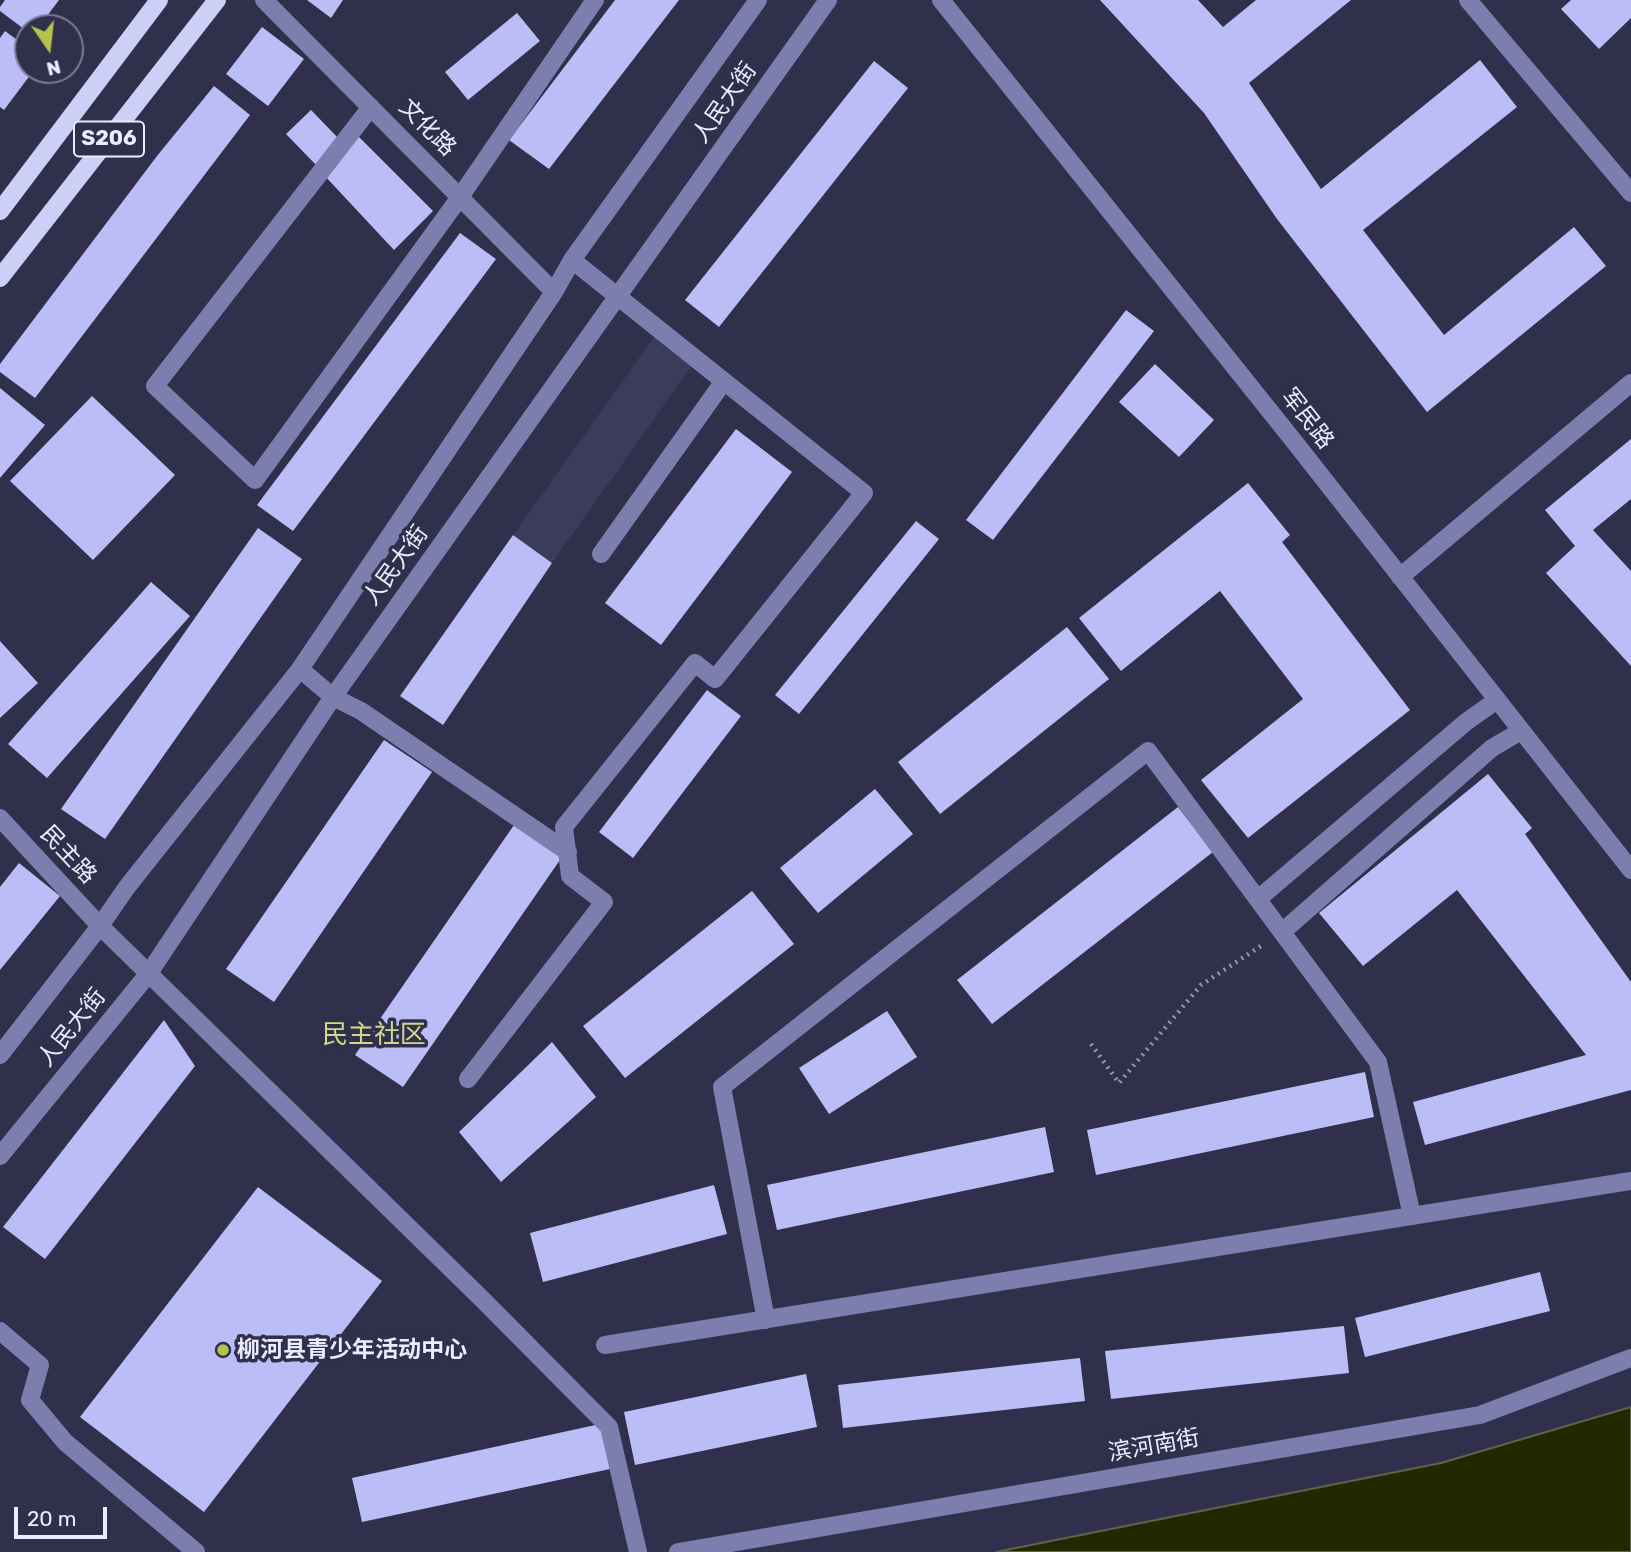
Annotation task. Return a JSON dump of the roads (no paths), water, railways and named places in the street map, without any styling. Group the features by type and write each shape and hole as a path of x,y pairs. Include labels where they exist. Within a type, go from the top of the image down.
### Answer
{"main road":[{"name":"S206","path":"0,211 159,0"},
{"name":"S206","path":"0,278 217,0"}],"street":[{"name":"文化路","path":"264,0 554,292"},
{"path":"371,107 155,386 255,480 460,197 595,0"},
{"name":"人民大街","path":"0,1055 127,887 300,669 554,292 572,260 758,0"},
{"name":"人民大街","path":"0,1156 149,973 333,697 828,0"},
{"name":"军民路","path":"941,0 1631,870"},
{"path":"1468,0 1631,193"},
{"path":"468,1079 604,902 570,876 564,827 695,663 715,679 864,493 572,260"},
{"path":"601,554 724,381"},
{"path":"1400,577 1631,383"},
{"path":"300,669 333,697 361,711 568,852"},
{"path":"1258,899 1466,722 1497,700"},
{"path":"1282,932 1492,748 1521,731"},
{"path":"765,1320 722,1087 1148,751 1378,1062 1412,1216"},
{"name":"民主路","path":"0,818 100,926 609,1427 638,1552"},
{"path":"605,1345 1631,1181"},
{"path":"0,1331 40,1365 30,1400 65,1441 195,1552"},
{"name":"滨河南街","path":"678,1552 1480,1415 1631,1358"}],"place":[{"name":"柳河县青少年活动中心","path":"223,1350"}],"district":[{"name":"民主社区","path":"374,1035"}]}
